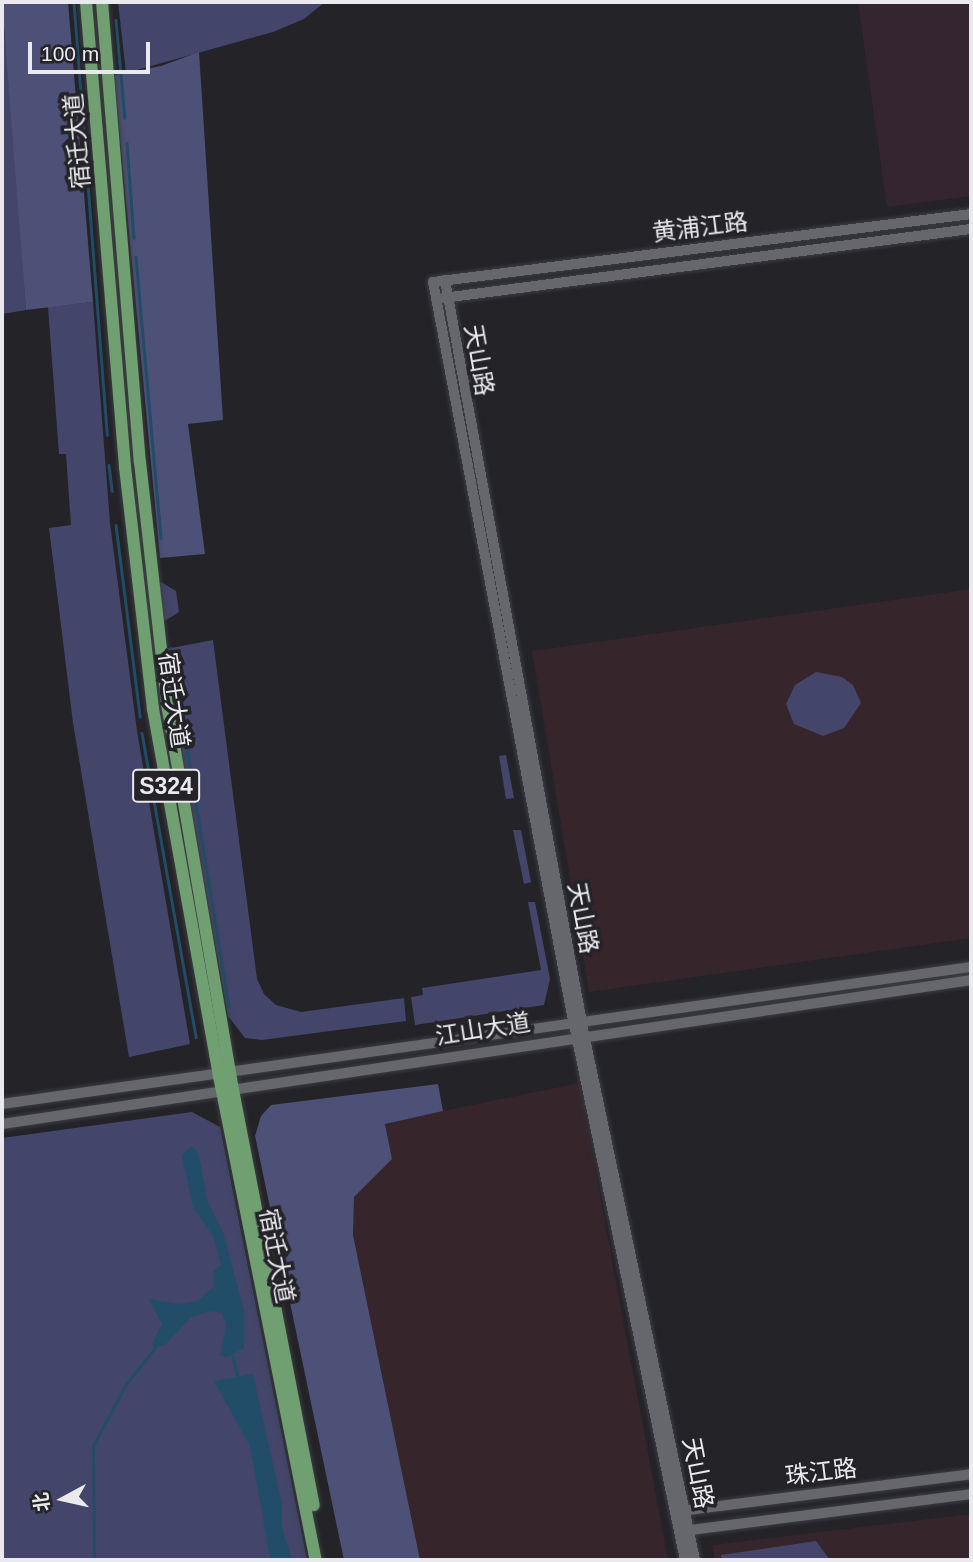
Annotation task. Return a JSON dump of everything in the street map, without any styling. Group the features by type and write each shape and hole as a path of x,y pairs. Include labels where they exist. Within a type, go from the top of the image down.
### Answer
{"main road":[{"name":"宿迁大道","path":"102,2 160,648 225,1075"},
{"path":"107,56 110,2"},
{"name":"宿迁大道","path":"86,3 125,467 153,709 316,1560"},
{"name":"江山大道","path":"2,1104 225,1075 578,1020 971,967"},
{"name":"江山大道","path":"2,1124 580,1035 971,980"},
{"name":"宿迁大道","path":"228,1091 325,1560"}],"street":[{"name":"黄浦江路","path":"433,282 971,214"},
{"name":"黄浦江路","path":"435,299 971,229"},
{"name":"天山路","path":"445,280 446,298 580,1035 680,1511 685,1560"},
{"name":"天山路","path":"433,282 578,1020"},
{"name":"珠江路","path":"680,1511 971,1474"},
{"name":"珠江路","path":"684,1531 971,1494"},
{"name":"天山路","path":"684,1531 695,1560"}],"shaded area":[{"path":"2,2 68,2 93,302 26,310"},
{"path":"118,2 325,2 304,19 273,32 126,73"},
{"path":"858,2 971,2 971,196 887,207"},
{"path":"2,17 11,89 26,310 2,314"},
{"path":"199,52 223,420 188,424 205,554 160,558 114,75 161,66"},
{"path":"93,302 110,523 137,731 190,1044 129,1057 73,723 49,528 71,525 66,454 59,454 48,307"},
{"path":"161,582 176,591 179,612 163,622 157,583"},
{"path":"971,589 971,938 589,992 532,651"},
{"path":"213,640 257,979 264,994 276,1005 301,1012 404,998 406,1021 262,1040 245,1038 228,1016 186,787 166,649"},
{"path":"816,672 842,677 853,685 861,703 844,728 823,736 794,724 786,704 795,685"},
{"path":"506,755 514,798 506,799 499,756"},
{"path":"513,830 521,830 531,882 524,884"},
{"path":"528,902 535,902 550,979 544,1005 415,1025 411,997 423,995 422,988 541,970"},
{"path":"579,1083 668,1560 420,1560 353,1234 354,1197 392,1159 385,1123"},
{"path":"438,1084 443,1111 385,1124 392,1159 354,1197 353,1235 420,1560 344,1560 255,1136 261,1116 271,1105"},
{"path":"192,1112 220,1127 307,1560 2,1560 2,1138"},
{"path":"191,1146 198,1152 208,1203 223,1232 244,1310 244,1348 228,1357 220,1356 226,1324 222,1313 211,1311 191,1317 165,1345 155,1348 152,1344 162,1324 149,1299 179,1304 198,1301 214,1286 213,1271 221,1265 214,1238 193,1207 182,1156"},
{"path":"253,1374 282,1504 282,1528 292,1560 272,1560 250,1446 214,1381"},
{"path":"971,1514 971,1560 715,1560 712,1545"},
{"path":"816,1541 830,1560 722,1560 721,1555"}],"waterway":[{"path":"74,2 107,435"},
{"path":"116,20 125,118"},
{"path":"127,143 134,238"},
{"path":"136,257 161,538"},
{"path":"109,465 112,491"},
{"path":"116,525 140,716"},
{"path":"171,648 229,1006"},
{"path":"142,733 196,1037"},
{"path":"94,1560 93,1446 126,1384 155,1348"},
{"path":"233,1356 238,1380"}]}
